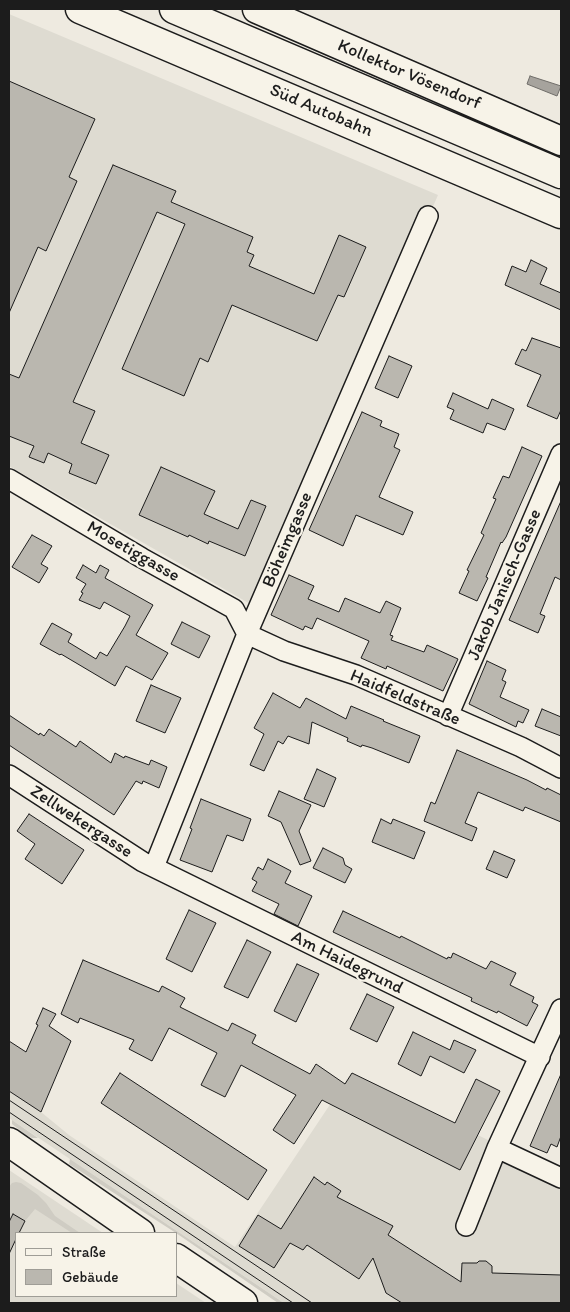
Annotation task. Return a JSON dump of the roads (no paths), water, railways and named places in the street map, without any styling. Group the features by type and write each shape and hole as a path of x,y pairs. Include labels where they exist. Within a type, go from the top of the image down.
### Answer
{"main road":[{"name":"Süd Autobahn","path":"80,9 561,214"},
{"name":"Süd Autobahn","path":"174,9 561,174"},
{"name":"Kollektor Vösendorf","path":"257,9 561,141"},
{"path":"9,1142 139,1232"},
{"path":"178,1259 243,1303"}],"street":[{"name":"Böheimgasse","path":"154,867 247,634 428,216"},
{"name":"Jakob Janisch-Gasse","path":"448,716 561,454"},
{"name":"Mosetiggasse","path":"9,479 142,558 234,609 247,634"},
{"name":"Haidfeldstraße","path":"247,634 284,651 356,675 521,747 561,768"},
{"name":"Zellwekergasse","path":"9,775 130,855 154,867"},
{"name":"Am Haidegrund","path":"154,867 540,1057"},
{"path":"466,1226 497,1148 561,1009"},
{"path":"497,1148 561,1178"}],"tram line":[{"path":"9,1100 312,1303"},
{"path":"9,1112 293,1303"}]}
